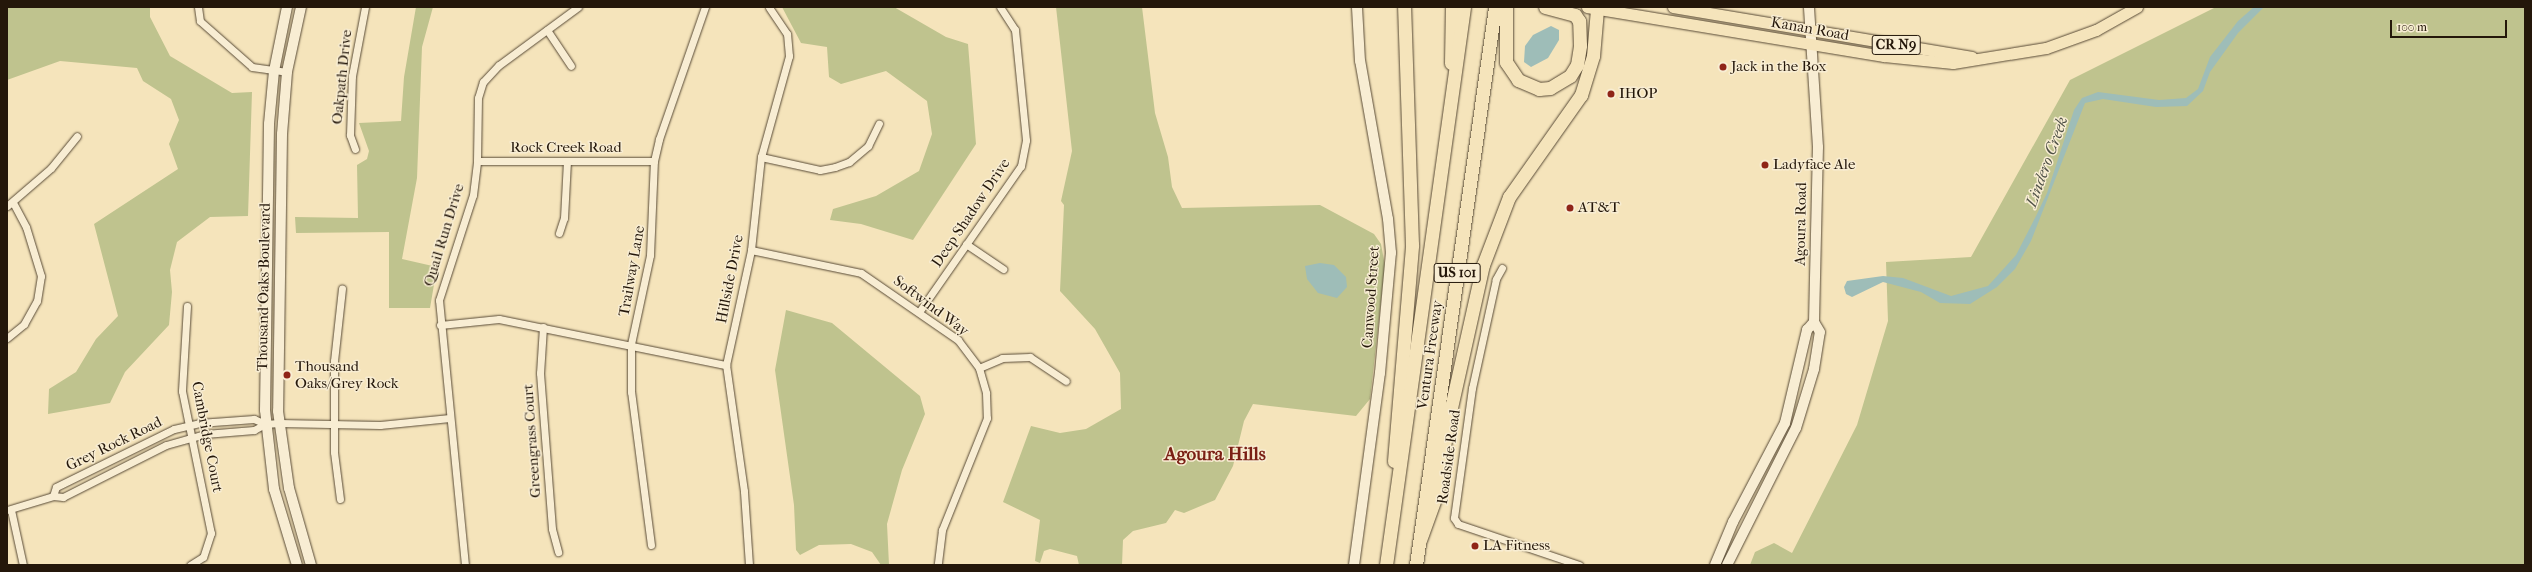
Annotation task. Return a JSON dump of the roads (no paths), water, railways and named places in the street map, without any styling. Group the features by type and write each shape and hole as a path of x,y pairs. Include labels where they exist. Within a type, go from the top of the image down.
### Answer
{"highway":[{"path":"1395,497 1393,443 1412,245 1404,7"},
{"path":"1452,7 1449,34 1453,86"},
{"name":"Ventura Freeway","path":"1386,565 1464,7"},
{"name":"Ventura Freeway","path":"1416,565 1495,7"},
{"path":"1506,7 1506,62 1518,80 1539,89 1550,88 1570,76 1577,65 1580,45 1579,21 1574,15 1545,7"},
{"path":"1420,540 1437,494 1448,421 1485,258 1509,197 1581,95 1593,56 1594,8"}],"main road":[{"name":"Thousand Oaks Boulevard","path":"287,7 274,71 268,150 265,424 274,489 297,565"},
{"name":"Thousand Oaks Boulevard","path":"301,7 287,72 282,134 279,423 289,488 311,565"},
{"name":"Canwood Street","path":"1354,565 1380,373 1391,253 1388,219 1360,61 1357,7"},
{"name":"Kanan Road","path":"1673,7 1982,58"},
{"name":"Agoura Road","path":"1727,565 1748,519 1787,450 1806,401 1820,332 1814,322 1818,147 1809,7"},
{"name":"Kanan Road","path":"1594,8 1927,62 2014,55 2071,41 2138,7"},
{"name":"Agoura Road","path":"1715,565 1733,522 1785,423 1807,330 1814,322"}],"street":[{"path":"198,7 200,21 252,67 287,72"},
{"name":"Oakpath Drive","path":"355,149 350,135 352,76 365,7"},
{"name":"Quail Run Drive","path":"465,565 440,325 441,285 473,195 477,161 475,112 483,82 499,65 578,7"},
{"name":"Trailway Lane","path":"651,545 631,392 631,344 650,255 654,161 705,7"},
{"name":"Hillside Drive","path":"749,565 744,491 726,365 751,250 760,157 789,56 787,34 769,7"},
{"name":"Deep Shadow Drive","path":"919,312 1021,166 1025,152 1015,30 1000,7"},
{"path":"547,30 571,66"},
{"path":"760,157 820,170 835,168 849,162 868,146 879,123"},
{"path":"7,338 24,324 37,301 41,276 26,227 10,204 51,168 77,136"},
{"name":"Rock Creek Road","path":"477,161 654,161"},
{"path":"559,233 564,218 567,161"},
{"path":"966,244 1004,269"},
{"name":"Softwind Way","path":"751,250 861,273 958,340 979,368 986,393 986,418 942,530 938,565"},
{"name":"Roadside Road","path":"1502,268 1496,279 1472,388 1454,518 1458,524 1579,565"},
{"path":"340,499 334,422 335,338 342,288"},
{"name":"Cambridge Court","path":"188,306 182,378 188,425 211,533 203,557 190,565"},
{"path":"440,325 499,319 631,344 726,365"},
{"name":"Greengrass Court","path":"543,327 540,373 552,529 558,552"},
{"path":"979,368 1002,358 1030,358 1066,381"},
{"name":"Grey Rock Road","path":"9,510 53,496 63,497 139,457 191,437 254,430 265,424 334,422 380,425 450,418"},
{"name":"Grey Rock Road","path":"53,496 56,487 147,439 188,425 254,419 265,424"},
{"path":"9,510 23,565"}],"water":[{"path":"2254,7 2264,7 2238,33 2210,72 2203,91 2187,106 2156,107 2103,99 2085,103 2031,241 2015,269 1997,287 1970,304 1940,303 1921,292 1883,282 1852,297 1846,294 1844,287 1847,281 1883,276 1903,278 1951,296 1988,286 2016,255 2036,216 2047,193 2074,110 2082,98 2098,92 2159,100 2186,98 2198,89 2210,57 2238,21"},
{"path":"1551,26 1559,30 1559,40 1548,58 1531,67 1524,62 1525,46 1533,35"},
{"path":"1320,263 1334,265 1346,277 1347,287 1337,298 1318,293 1307,279 1305,266"}],"place":[{"name":"Jack in the Box","path":"1723,67"},
{"name":"IHOP","path":"1611,94"},
{"name":"Ladyface Ale","path":"1765,165"},
{"name":"AT&T","path":"1570,208"},
{"name":"Thousand Oaks/Grey Rock","path":"287,375"},
{"name":"LA Fitness","path":"1475,546"}],"district":[{"name":"Agoura Hills","path":"1215,455"}],"water label":[{"name":"Lindero Creek","path":"2047,162"}]}
